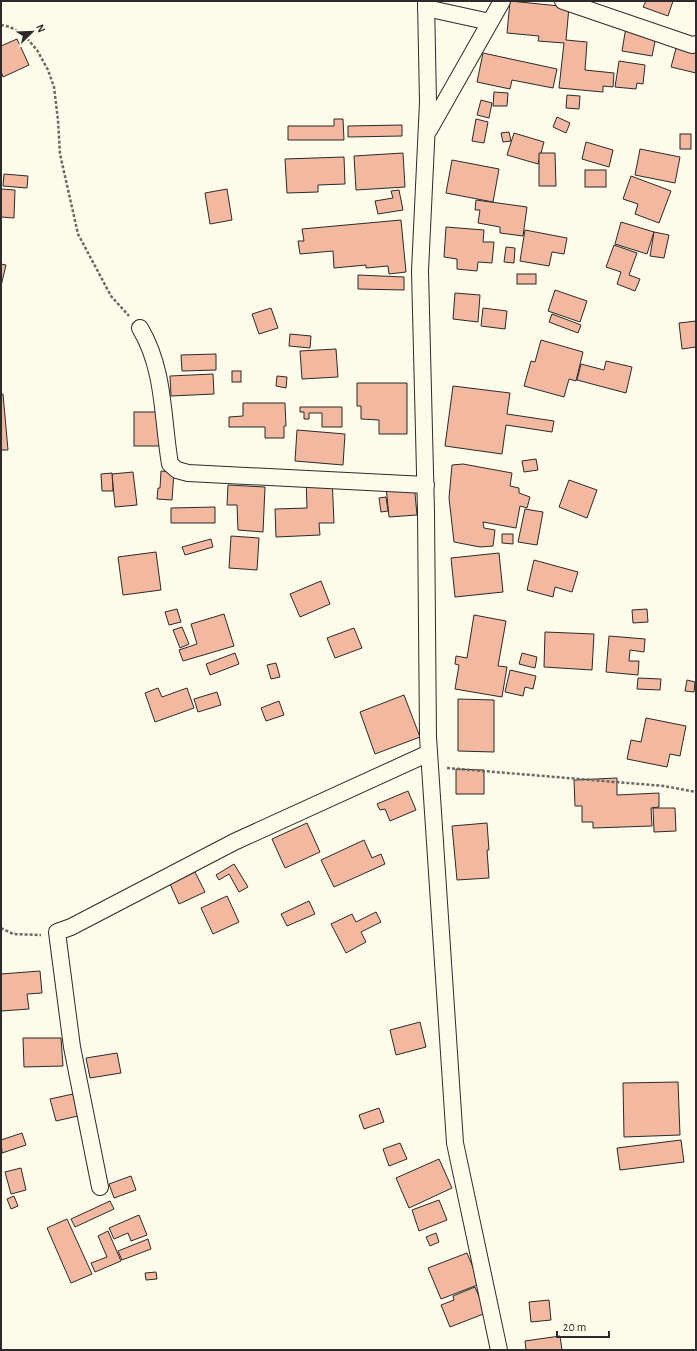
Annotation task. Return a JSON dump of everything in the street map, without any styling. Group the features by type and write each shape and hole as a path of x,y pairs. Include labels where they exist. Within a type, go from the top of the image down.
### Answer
{"street":[{"path":"427,133 502,1"},
{"path":"563,1 692,45 696,44"},
{"path":"490,22 426,5 428,102 420,271 426,484 430,760 455,1143 499,1350"},
{"path":"140,328 148,343 156,368 163,403 170,464 177,470 188,473 426,484"},
{"path":"100,1187 72,1047 57,932 71,927 234,842 430,760"}],"path":[{"path":"1,25 10,27 24,35 37,50 48,70 54,86 60,154 78,234 111,296 140,328"},
{"path":"430,760 664,786 696,792"},
{"path":"1,928 13,934 47,935 57,932"}],"building":[{"path":"510,1 569,7 566,40 587,42 585,70 614,73 613,87 603,86 603,92 559,88 564,43 538,41 539,36 507,33"},
{"path":"646,1 673,1 668,16 643,7"},
{"path":"626,27 657,32 652,56 622,51"},
{"path":"17,39 29,65 3,77 1,71 1,46"},
{"path":"678,41 696,45 696,73 671,67"},
{"path":"483,53 557,69 553,88 512,80 510,89 477,82"},
{"path":"619,61 645,65 643,84 637,83 636,89 615,87"},
{"path":"494,92 508,93 507,106 493,106"},
{"path":"567,95 580,96 579,109 566,108"},
{"path":"481,100 492,103 489,118 477,115"},
{"path":"557,117 570,123 566,133 553,127"},
{"path":"334,119 343,119 344,140 288,140 288,126 334,126"},
{"path":"476,119 488,122 484,143 472,141"},
{"path":"402,125 402,136 348,137 348,126"},
{"path":"509,132 511,141 503,142 501,133"},
{"path":"514,133 544,142 538,164 507,155"},
{"path":"680,134 691,134 691,149 680,149"},
{"path":"586,142 613,150 609,167 582,159"},
{"path":"640,149 680,157 675,183 635,175"},
{"path":"403,153 405,187 356,190 354,156"},
{"path":"539,153 555,153 556,186 539,186"},
{"path":"344,157 345,184 318,185 318,192 287,193 285,159"},
{"path":"452,160 499,169 493,202 446,193"},
{"path":"585,170 606,170 606,187 585,187"},
{"path":"4,174 28,176 27,188 3,186"},
{"path":"631,176 671,191 659,223 635,214 638,204 623,199"},
{"path":"1,189 15,190 14,218 1,217"},
{"path":"227,189 232,220 210,224 205,193"},
{"path":"399,190 403,210 378,214 375,201 393,198 391,191"},
{"path":"476,200 527,207 523,236 500,233 500,227 478,223 480,210 475,210"},
{"path":"401,220 406,272 389,274 388,266 366,268 366,265 334,268 333,251 300,254 298,241 304,241 302,229"},
{"path":"621,222 654,232 647,254 615,244"},
{"path":"446,227 484,230 483,242 494,242 492,263 478,262 477,271 457,269 457,259 444,257"},
{"path":"525,230 567,238 564,254 552,252 549,266 520,261"},
{"path":"654,232 669,235 664,258 650,256"},
{"path":"614,245 637,253 629,275 640,279 635,291 617,284 621,272 606,267"},
{"path":"506,247 515,248 514,263 504,262"},
{"path":"1,264 6,265 1,286"},
{"path":"517,274 536,274 536,284 517,284"},
{"path":"358,275 404,277 404,290 358,289"},
{"path":"555,290 587,301 580,322 548,311"},
{"path":"455,293 480,295 478,322 453,319"},
{"path":"271,308 278,328 259,334 252,314"},
{"path":"483,308 507,311 505,329 481,326"},
{"path":"552,314 581,325 578,333 549,322"},
{"path":"696,321 696,347 682,349 679,323"},
{"path":"290,334 311,336 310,348 289,346"},
{"path":"541,340 583,352 576,381 569,379 564,397 524,386 531,361 535,362"},
{"path":"336,349 338,377 302,379 300,351"},
{"path":"216,354 216,370 182,371 181,355"},
{"path":"606,361 632,367 626,393 577,380 581,364 604,370"},
{"path":"232,371 241,371 241,382 232,382"},
{"path":"213,374 214,394 171,396 170,376"},
{"path":"277,376 287,377 286,388 276,386"},
{"path":"357,383 407,383 407,434 379,434 379,420 361,419 361,406 357,406"},
{"path":"453,386 510,393 507,414 554,421 552,432 506,425 502,454 445,446"},
{"path":"1,394 3,394 8,450 1,450"},
{"path":"243,403 285,403 286,426 284,426 284,438 265,438 265,427 229,427 229,417 243,416"},
{"path":"300,407 342,407 342,427 322,427 322,413 309,413 309,419 304,419 304,412 300,412"},
{"path":"134,412 159,412 159,446 134,446"},
{"path":"297,430 345,434 343,465 295,461"},
{"path":"536,459 538,470 524,472 522,461"},
{"path":"463,464 512,473 510,486 519,488 519,493 530,497 527,508 520,506 516,528 483,522 484,528 495,530 493,546 480,547 454,542 449,498 452,465"},
{"path":"161,471 174,472 172,500 157,499 158,488 160,488"},
{"path":"133,472 137,505 115,507 112,474"},
{"path":"112,473 113,491 102,491 101,474"},
{"path":"332,477 334,523 319,523 320,535 276,537 275,509 307,508 306,478"},
{"path":"569,480 597,490 587,518 559,507"},
{"path":"414,483 417,515 389,517 386,486"},
{"path":"228,485 265,487 263,532 238,530 237,505 227,505"},
{"path":"386,497 388,511 381,512 379,498"},
{"path":"215,507 215,523 171,523 171,508"},
{"path":"525,509 543,512 537,545 518,542"},
{"path":"502,534 513,534 513,544 502,543"},
{"path":"231,536 259,538 257,570 229,568"},
{"path":"211,539 213,547 185,555 182,547"},
{"path":"156,552 161,590 123,595 118,557"},
{"path":"499,553 503,592 455,597 451,558"},
{"path":"534,560 578,572 572,592 555,587 553,597 527,590"},
{"path":"321,581 330,604 300,617 290,594"},
{"path":"177,609 181,622 169,625 165,612"},
{"path":"647,609 648,622 633,623 632,610"},
{"path":"224,614 234,646 183,661 179,650 197,644 191,624"},
{"path":"474,615 506,621 498,666 507,667 502,697 455,689 459,665 455,664 456,656 467,658"},
{"path":"182,627 189,644 180,648 173,630"},
{"path":"354,628 362,648 335,658 327,638"},
{"path":"545,632 594,634 592,670 544,667"},
{"path":"609,636 645,639 644,652 630,650 629,661 639,661 638,675 606,672"},
{"path":"235,653 239,664 210,675 206,664"},
{"path":"522,653 537,657 535,668 519,664"},
{"path":"276,663 280,677 271,679 267,665"},
{"path":"510,670 536,676 533,689 525,687 523,696 505,692"},
{"path":"638,678 661,679 660,690 637,689"},
{"path":"687,680 695,682 694,692 685,691"},
{"path":"158,688 162,697 187,688 194,708 155,722 145,693"},
{"path":"217,692 221,705 198,712 194,699"},
{"path":"404,695 420,737 375,754 360,712"},
{"path":"458,699 494,700 494,752 458,751"},
{"path":"279,701 284,715 266,721 261,708"},
{"path":"646,718 686,726 680,756 670,754 667,767 627,759 631,740 641,742"},
{"path":"456,769 484,770 484,794 456,794"},
{"path":"617,778 617,795 659,793 659,807 651,808 652,826 593,828 593,822 582,822 582,806 575,806 574,780"},
{"path":"408,791 416,810 390,821 385,809 380,810 377,804"},
{"path":"653,808 675,808 676,831 654,832"},
{"path":"307,823 320,852 285,868 272,839"},
{"path":"487,823 489,878 457,880 452,826"},
{"path":"364,840 372,858 381,854 385,864 334,887 321,860"},
{"path":"234,864 248,887 239,892 229,874 219,880 216,875"},
{"path":"195,872 205,892 179,904 170,884"},
{"path":"227,896 239,922 213,934 201,908"},
{"path":"309,901 315,914 287,926 281,914"},
{"path":"376,912 381,922 361,932 366,942 346,953 331,924 352,914 356,922"},
{"path":"40,971 42,993 27,994 29,1009 1,1011 1,974"},
{"path":"420,1022 426,1047 396,1055 390,1030"},
{"path":"23,1038 61,1038 63,1066 24,1067"},
{"path":"117,1053 121,1073 90,1078 86,1058"},
{"path":"678,1082 680,1135 624,1137 623,1083"},
{"path":"73,1094 78,1116 56,1121 50,1099"},
{"path":"379,1108 384,1122 364,1129 359,1115"},
{"path":"22,1133 26,1145 2,1153 1,1140"},
{"path":"681,1140 684,1162 620,1170 617,1148"},
{"path":"400,1143 407,1159 389,1166 383,1149"},
{"path":"439,1159 452,1188 409,1208 396,1178"},
{"path":"21,1168 26,1190 11,1194 5,1172"},
{"path":"131,1176 136,1190 114,1198 109,1184"},
{"path":"14,1196 18,1206 11,1209 7,1199"},
{"path":"439,1200 447,1220 419,1231 412,1210"},
{"path":"110,1201 114,1209 75,1227 71,1219"},
{"path":"139,1215 147,1235 131,1241 128,1233 114,1239 109,1228"},
{"path":"67,1219 92,1274 71,1283 47,1228"},
{"path":"108,1231 121,1261 95,1272 91,1263 107,1257 98,1236"},
{"path":"436,1233 439,1242 430,1246 426,1237"},
{"path":"148,1239 151,1249 122,1260 118,1251"},
{"path":"467,1253 480,1284 441,1299 428,1268"},
{"path":"156,1272 157,1279 146,1280 145,1273"},
{"path":"475,1287 486,1313 450,1327 441,1305 454,1300 453,1296"},
{"path":"549,1300 551,1320 531,1322 529,1302"},
{"path":"560,1336 562,1350 526,1350 525,1341"}]}
